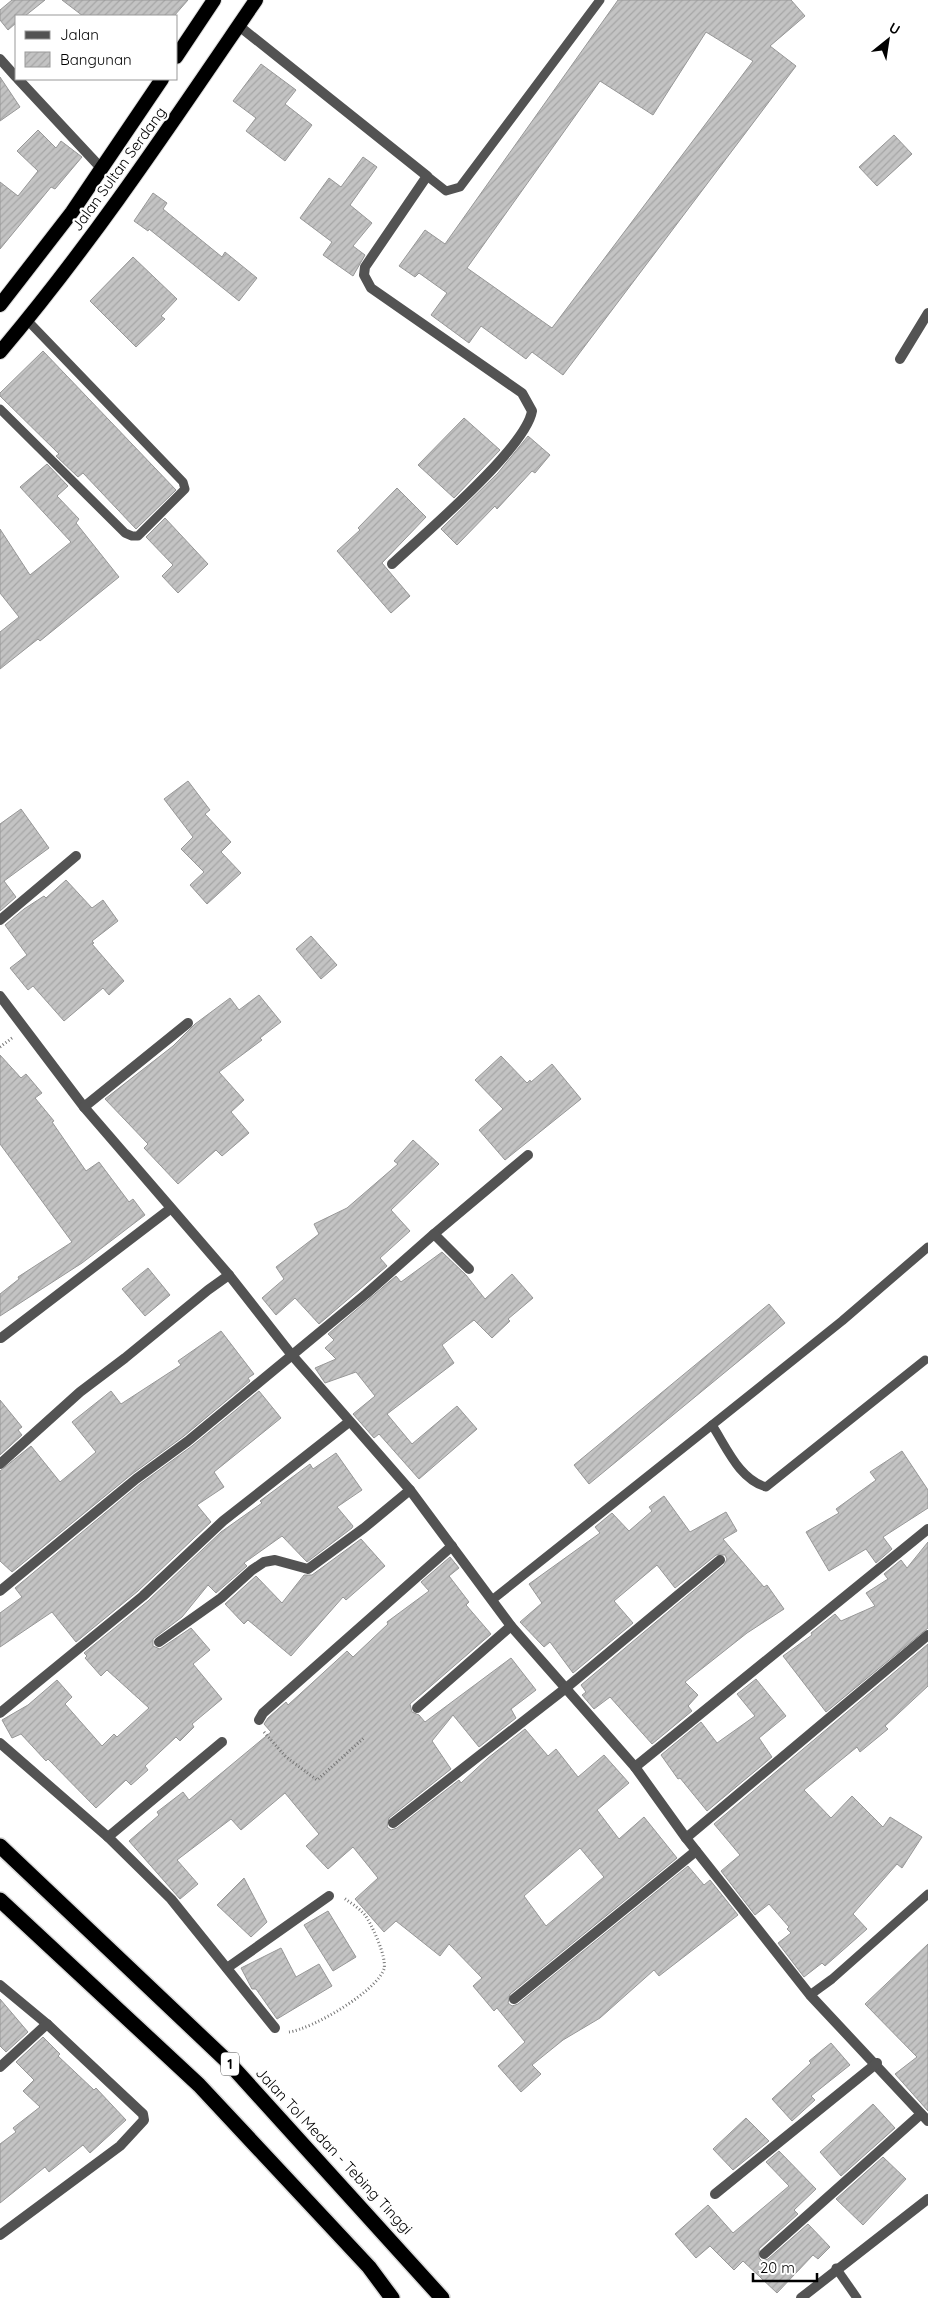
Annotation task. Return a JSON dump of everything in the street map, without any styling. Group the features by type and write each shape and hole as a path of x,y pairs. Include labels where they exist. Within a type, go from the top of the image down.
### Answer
{"highway":[{"path":"178,54 214,0"},
{"name":"Jalan Sultan Serdang","path":"0,352 27,320 141,170 256,0"},
{"name":"Jalan Sultan Serdang","path":"0,305 72,212 161,80"},
{"name":"Jalan Tol Medan - Tebing Tinggi","path":"0,1846 230,2063 442,2298"},
{"path":"0,1900 198,2085 369,2267 392,2298"}],"street":[{"path":"239,26 427,176 368,261 364,275 366,281 371,288 522,393 532,411 529,425 488,474 392,564"},
{"path":"0,59 15,76"},
{"path":"19,80 101,168"},
{"path":"900,359 928,313"},
{"path":"0,920 76,856"},
{"path":"0,996 84,1107 170,1209 229,1275 291,1354 410,1490 511,1626 635,1767 696,1852 810,1995 877,2063 925,2117 764,2254"},
{"path":"84,1107 188,1023"},
{"path":"0,1591 136,1480 188,1441 366,1294 528,1155"},
{"path":"1,1338 170,1209"},
{"path":"434,1234 469,1269"},
{"path":"0,1464 80,1392 229,1275"},
{"path":"0,1714 143,1596 223,1521 349,1422"},
{"path":"159,1642 221,1598 252,1570 264,1562 275,1560 308,1569 364,1528 410,1490"},
{"path":"635,1767 928,1528"},
{"path":"259,1720 263,1713 452,1546"},
{"path":"392,1823 566,1688 720,1560"},
{"path":"417,1708 511,1626"},
{"path":"686,1838 928,1635"},
{"path":"108,1837 222,1742"},
{"path":"0,1743 108,1837 171,1899 275,2028"},
{"path":"514,1999 696,1852"},
{"path":"227,1968 329,1896"},
{"path":"0,2235 120,2146 144,2122 143,2114 47,2024 2,1991"},
{"path":"0,2067 47,2024"},
{"path":"716,2194 877,2063"},
{"path":"801,2298 836,2268 928,2199"}],"lane":[{"path":"427,176 446,191 460,187 483,159 600,0"},
{"path":"0,409 125,533 138,536 184,488 183,482 27,320"},
{"path":"492,1600 842,1321 928,1247"},
{"path":"712,1425 745,1476 756,1484 766,1487 925,1360"},
{"path":"810,1995 832,1979 928,1894"},
{"path":"836,2268 857,2298"}],"path":[{"path":"259,1720 266,1736 286,1757 317,1780 365,1737"},
{"path":"275,2028 281,2031 296,2031 315,2022 368,1988 382,1972 384,1966 382,1950 365,1916 344,1898 329,1896"}],"building":[{"path":"12,0 45,0 26,15 15,15 15,24 8,30 0,20 0,10"},
{"path":"62,0 188,0 175,15 82,15"},
{"path":"618,0 791,0 805,16 770,46 796,66 563,375 532,352 526,359 481,326 469,343 431,315 447,293 419,273 415,277 399,266 425,230 445,244","holes":["706,32 753,61 552,328 467,268 600,81 653,115"]},
{"path":"261,64 296,90 285,104 312,125 285,161 246,131 256,118 233,101"},
{"path":"0,77 20,107 0,121"},
{"path":"38,130 56,148 61,141 82,157 55,189 51,187 0,249 0,182 18,196 38,171 17,151"},
{"path":"894,135 912,154 877,186 859,167"},
{"path":"363,157 377,167 350,205 372,223 353,246 365,255 353,276 323,255 332,242 300,218 329,178 341,187"},
{"path":"153,193 167,203 163,209 222,257 225,252 257,278 239,301 149,229 148,231 134,221"},
{"path":"133,257 177,299 161,316 165,319 136,347 90,301"},
{"path":"43,351 176,490 136,529 83,473 78,477 56,456 59,454 0,396 0,393"},
{"path":"464,418 500,450 454,498 418,465"},
{"path":"528,436 550,455 535,473 532,471 497,509 495,506 457,545 441,529 498,473"},
{"path":"47,464 68,486 57,496 79,519 76,523 119,577 40,641 38,639 0,669 0,632 19,617 0,593 0,529 30,575 71,542 20,487"},
{"path":"397,488 426,517 382,563 410,596 391,613 337,551 360,530 358,528"},
{"path":"165,518 208,564 178,593 162,576 173,565 146,537"},
{"path":"188,781 210,810 205,814 231,842 221,852 241,873 207,904 190,885 204,872 181,849 193,837 164,799"},
{"path":"21,809 49,848 4,881 16,897 0,911 0,824"},
{"path":"66,880 92,908 103,900 118,921 92,941 94,943 92,944 124,981 109,995 103,988 64,1021 33,986 28,990 10,968 27,955 5,925 24,909 44,896 46,898"},
{"path":"311,936 337,965 321,979 296,949"},
{"path":"259,995 281,1022 260,1038 262,1040 219,1072 244,1100 231,1112 249,1133 222,1156 216,1150 178,1184 144,1148 148,1144 105,1099 173,1046 195,1024 230,998 239,1010"},
{"path":"0,1055 21,1078 26,1074 42,1093 35,1098 54,1121 52,1122 86,1171 99,1162 129,1202 133,1199 145,1215 82,1263 0,1316 0,1294 19,1279 18,1277 72,1242 0,1144"},
{"path":"501,1056 527,1083 530,1080 531,1082 552,1064 581,1099 505,1160 479,1130 503,1109 475,1080"},
{"path":"413,1140 439,1164 391,1210 410,1231 380,1258 387,1266 319,1324 295,1298 276,1315 262,1298 284,1279 276,1267 319,1234 314,1224 347,1208 398,1164 394,1161"},
{"path":"442,1252 466,1275 485,1299 512,1274 533,1298 508,1319 510,1321 492,1338 474,1320 442,1345 454,1363 387,1414 412,1444 457,1406 477,1429 419,1479 379,1434 374,1438 353,1414 375,1396 356,1372 325,1383 315,1368 336,1359 325,1348 334,1340 328,1334 396,1276 401,1282"},
{"path":"148,1268 170,1295 145,1316 122,1289"},
{"path":"769,1304 785,1323 589,1484 574,1465"},
{"path":"221,1331 254,1374 248,1378 250,1381 184,1436 132,1474 12,1572 0,1561 0,1471 31,1446 60,1482 96,1452 72,1422 111,1391 121,1404 181,1365 178,1361"},
{"path":"259,1391 281,1418 214,1472 224,1487 197,1505 211,1522 138,1591 76,1642 52,1612 0,1647 0,1613 22,1597 15,1588 140,1484 192,1446"},
{"path":"0,1400 22,1427 18,1430 22,1435 0,1455"},
{"path":"902,1451 928,1490 928,1508 883,1537 892,1549 876,1563 866,1549 829,1571 806,1532 839,1513 836,1509 876,1480 870,1472"},
{"path":"336,1453 362,1490 337,1507 353,1526 352,1528 307,1562 282,1536 244,1563 247,1566 216,1593 208,1585 182,1617 153,1639 153,1646 160,1649 191,1628 210,1650 193,1664 222,1699 192,1724 194,1727 180,1741 176,1737 145,1766 148,1770 131,1785 126,1780 96,1808 48,1759 46,1761 21,1734 12,1738 2,1720 28,1705 57,1680 72,1697 65,1704 102,1746 114,1734 117,1737 149,1708 107,1670 101,1676 85,1658 87,1656 84,1653 148,1601 221,1532 262,1503 260,1501 310,1464 313,1469"},
{"path":"664,1496 690,1532 726,1512 737,1531 723,1539 764,1587 767,1585 784,1609 747,1633 685,1682 698,1695 688,1706 692,1711 652,1744 610,1697 594,1709 582,1695 586,1692 581,1685 724,1565 727,1559 725,1555 716,1555 675,1588 657,1565 614,1601 633,1623 573,1673 550,1642 544,1647 520,1622 542,1603 529,1584 600,1533 595,1527 612,1513 629,1531 652,1511 649,1507"},
{"path":"361,1539 385,1566 346,1600 343,1597 291,1656 248,1620 244,1624 225,1604 256,1576 282,1603 304,1575 312,1575"},
{"path":"928,1542 928,1628 826,1712 783,1656 812,1635 811,1633 835,1614 841,1621 875,1606 866,1593 888,1579 884,1574 901,1560 907,1568"},
{"path":"450,1557 459,1568 449,1576 469,1602 466,1605 491,1634 410,1704 412,1712 419,1715 425,1722 511,1658 536,1690 511,1709 516,1718 479,1747 453,1715 432,1741 451,1769 389,1818 387,1827 391,1830 397,1828 459,1780 461,1783 488,1758 525,1729 548,1756 556,1749 578,1777 604,1755 629,1783 597,1810 619,1839 644,1817 677,1858 510,1994 508,2003 512,2006 518,2004 688,1866 704,1885 710,1880 738,1915 659,1976 654,1970 600,2018 563,2040 532,2065 541,2074 521,2092 498,2066 525,2042 497,2008 494,2011 473,1986 482,1978 449,1944 440,1956 396,1921 384,1932 355,1899 378,1878 353,1847 328,1869 306,1846 319,1834 285,1793 241,1830 231,1819 177,1860 198,1884 180,1899 129,1841 159,1815 157,1812 183,1792 189,1800 271,1732 264,1724 268,1718 286,1702 288,1705 347,1651 353,1657 388,1624 387,1622 429,1591 421,1582","holes":["580,1848 604,1877 546,1926 524,1896"]},
{"path":"928,1644 928,1686 885,1726 888,1729 860,1752 857,1747 804,1790 831,1818 852,1796 883,1827 890,1817 922,1837 902,1868 897,1864 853,1914 867,1929 825,1966 822,1963 804,1977 778,1943 791,1933 787,1929 789,1927 769,1904 755,1915 721,1871 740,1855 714,1824"},
{"path":"756,1679 786,1716 759,1738 772,1757 707,1811 680,1778 678,1779 661,1755 701,1722 717,1743 755,1716 737,1694"},
{"path":"244,1878 267,1922 251,1937 217,1905"},
{"path":"328,1911 356,1957 333,1971 304,1925"},
{"path":"928,1944 928,2111 895,2074 917,2057 865,2004"},
{"path":"281,1948 296,1977 319,1964 332,1986 277,2019 256,1989 252,1989 241,1968"},
{"path":"0,1999 28,2032 6,2052 0,2046"},
{"path":"43,2037 60,2054 58,2056 94,2090 96,2088 126,2120 90,2153 83,2145 49,2172 45,2167 0,2203 0,2144 16,2132 13,2128 40,2107 23,2091 34,2080 16,2062"},
{"path":"831,2043 850,2065 811,2096 815,2100 792,2121 772,2099 811,2063 809,2061"},
{"path":"873,2104 895,2128 841,2176 820,2152"},
{"path":"746,2118 769,2141 733,2170 713,2149"},
{"path":"779,2151 816,2189 794,2210 798,2214 759,2249 759,2258 762,2261 768,2259 808,2224 830,2247 818,2259 813,2255 777,2293 743,2261 734,2270 710,2246 696,2258 675,2234 708,2205 733,2233 789,2186 766,2162"},
{"path":"883,2157 906,2179 863,2225 836,2199"}]}
